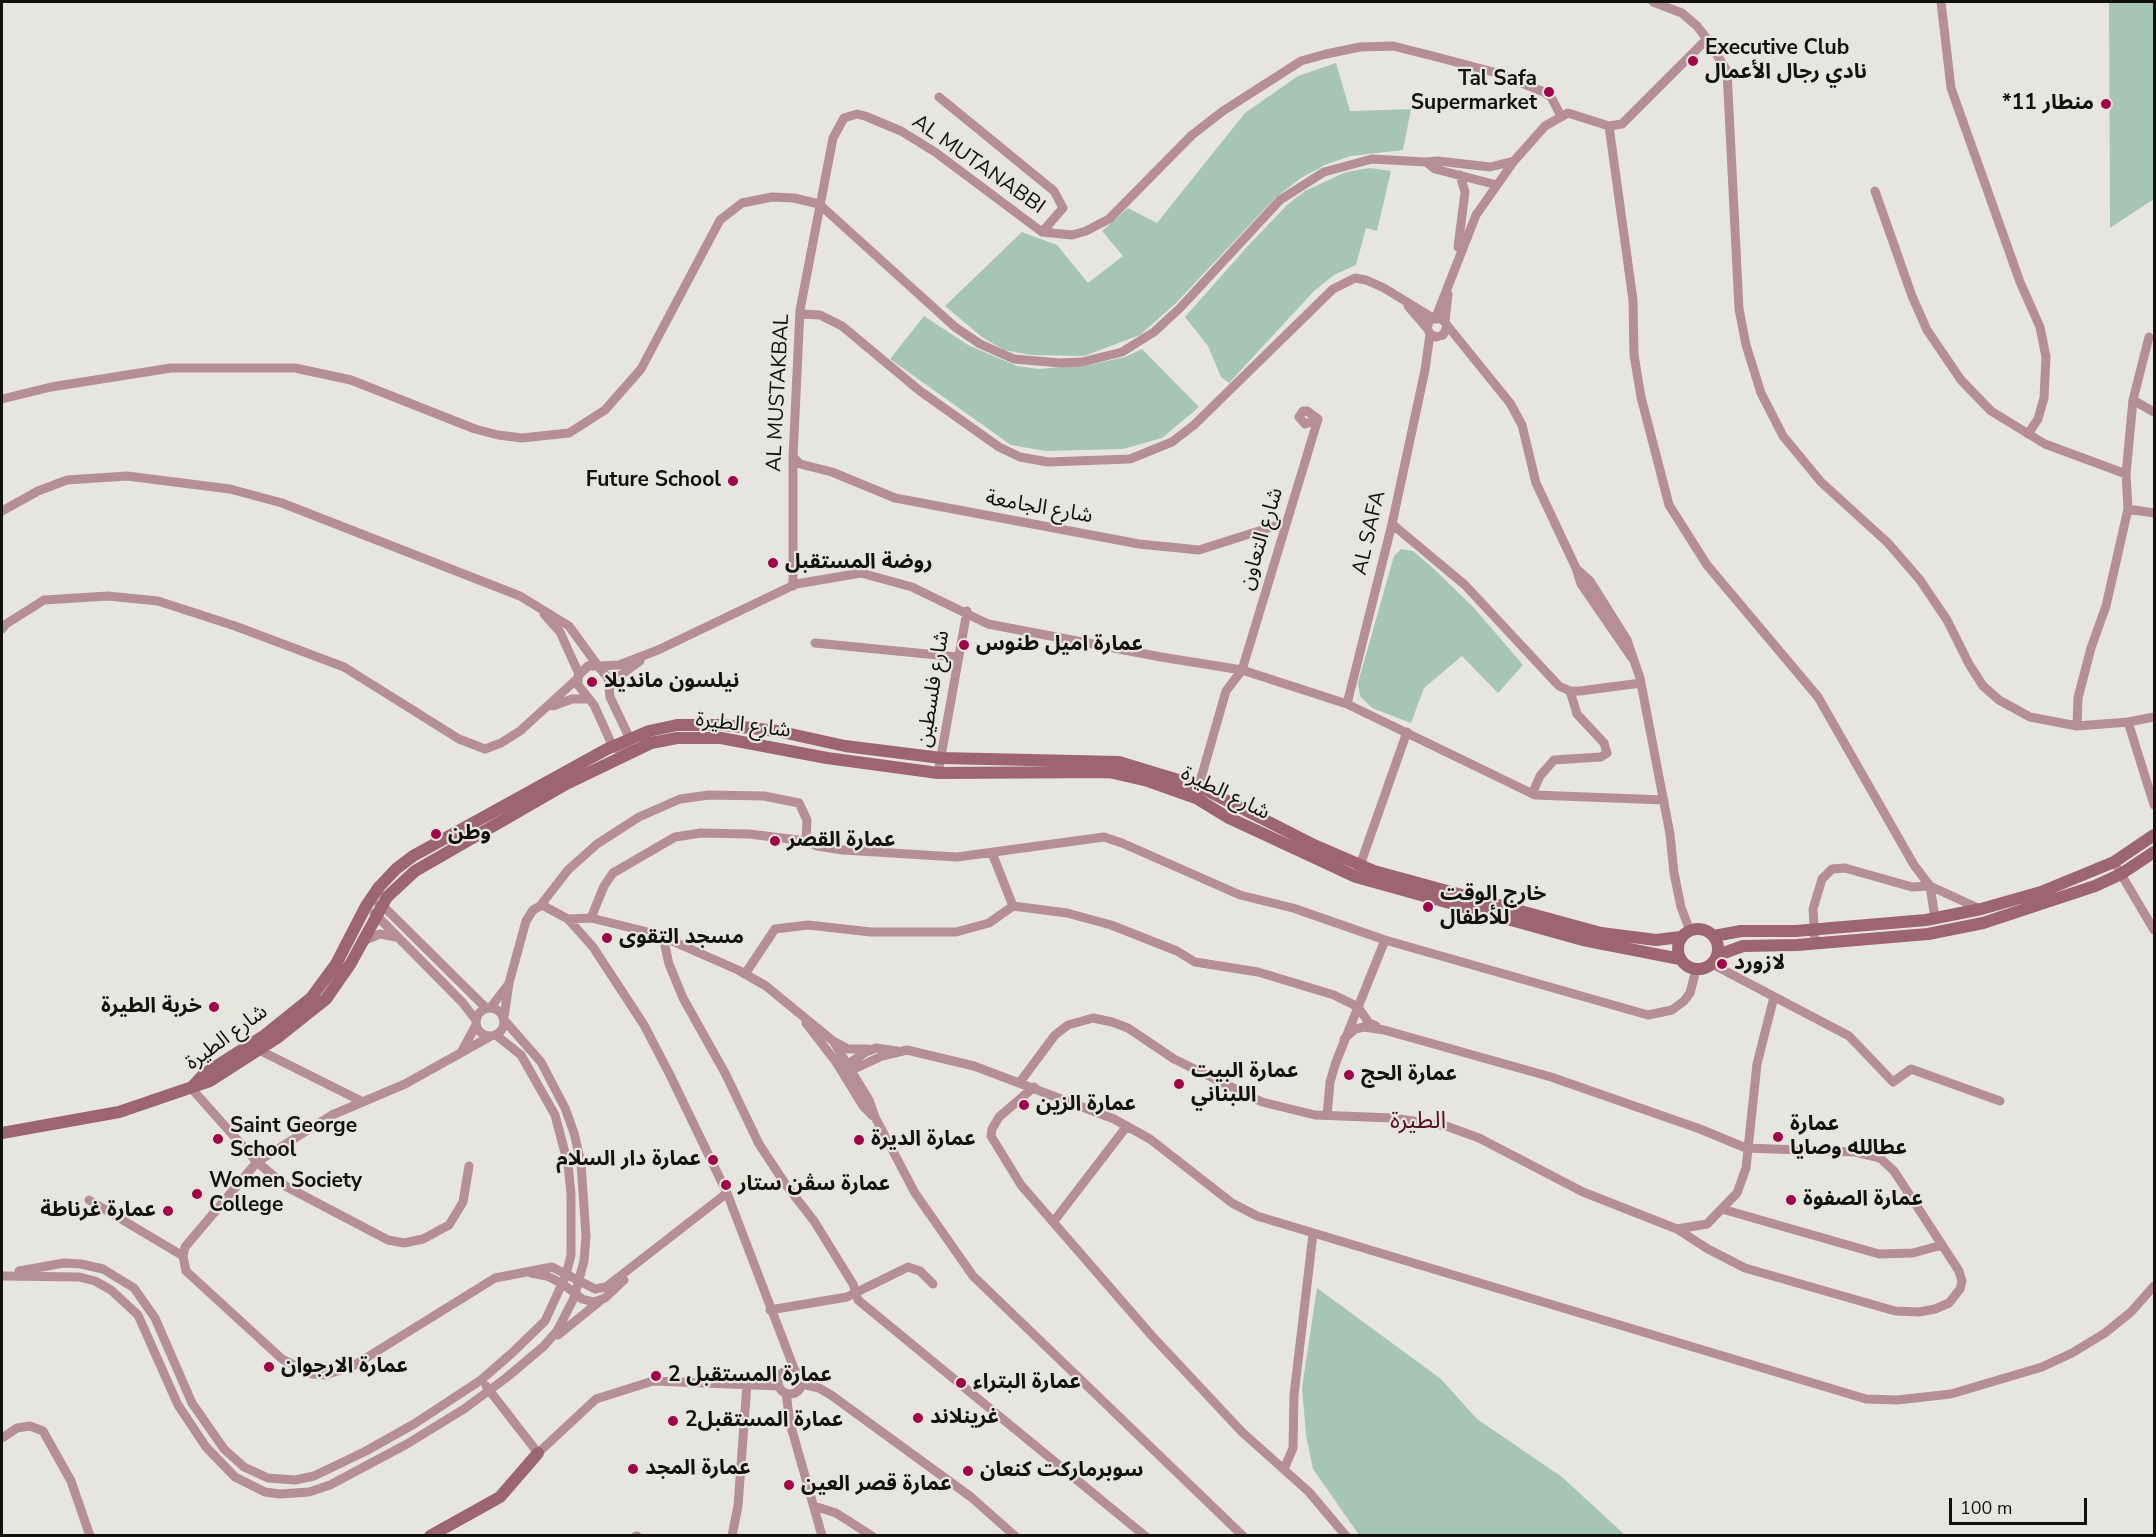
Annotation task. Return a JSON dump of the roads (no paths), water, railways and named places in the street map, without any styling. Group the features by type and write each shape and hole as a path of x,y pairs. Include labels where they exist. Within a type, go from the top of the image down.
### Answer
{"main road":[{"name":"شارع الطيرة","path":"191,1088 204,1074 265,1035 311,998 336,964 368,903 396,869 413,856 630,739 649,731 701,723 777,731 845,746 941,758 1119,762 1197,792 1360,865 1601,933 1656,940 1686,934"},
{"name":"شارع الطيرة","path":"191,1088 210,1081 259,1050 326,999 338,984 379,911 399,884 415,871 566,783 651,743 677,738 721,738 827,758 938,773 1109,772 1197,792 1227,817 1356,877 1583,940 1680,959"},
{"path":"1714,936 1935,918 1981,909 2041,892 2114,862 2154,835"},
{"path":"1715,959 1719,947 1714,936 1704,929 1686,934 1678,952 1680,959 1685,966 1696,969 1743,946 1928,934 1983,923 2046,904 2121,874 2154,852"},
{"path":"2,1133 119,1112 191,1088"},
{"path":"430,1536 500,1497 538,1453"}],"street":[{"path":"1653,2 1682,13 1697,26 1727,71 1739,309 1753,370 1778,428 1821,482 1888,543 1920,580 1947,620 1983,686 1999,700 2022,714 2049,722 2077,726 2128,722 2154,717"},
{"path":"1941,2 1951,88 2020,282 2040,327 2046,357 2044,398 2038,419 2028,434"},
{"path":"1456,262 1476,216 1514,160 1545,126 1561,116 1576,114 1608,126 1622,124 1707,39"},
{"path":"939,97 1054,191 1064,208 1042,232 1054,235 1072,235 1103,223 1192,135 1223,111 1292,66 1326,54 1360,47 1392,46 1433,56 1497,74 1544,92 1551,97 1561,116"},
{"name":"AL MUTANABBI","path":"819,204 836,129 844,118 857,114 901,131 935,152 1042,232"},
{"path":"1608,126 1633,300 1634,355 1641,397 1669,505 1707,565 1818,698 1914,865 1930,885 1981,909"},
{"path":"2,399 51,387 171,368 295,368 351,380 474,429 498,435 522,438 569,433 604,410 641,369 702,250 720,220 742,203 772,197 794,198 819,204 955,327 980,344 1014,359 1051,363 1082,362 1122,352 1154,332 1180,308 1280,200 1324,172 1372,159 1426,162 1438,160 1490,167 1514,160"},
{"path":"1426,162 1435,169 1497,185"},
{"path":"1456,262 1465,192 1461,175"},
{"path":"1875,191 1912,297 1944,357 1991,411 2028,434 2066,453 2126,474"},
{"name":"AL MUSTAKBAL","path":"793,586 793,457 800,314 819,204"},
{"name":"AL SAFA","path":"1347,704 1392,524 1425,370 1456,262"},
{"path":"800,314 820,315 842,326 920,391 999,447 1020,457 1048,462 1130,459 1172,442 1194,425 1333,289 1345,282 1355,278 1366,280 1404,302 1472,355 1496,383 1522,425 1536,483 1576,567 1581,584 1632,658 1641,683 1664,800 1674,873 1686,934"},
{"path":"2077,726 2078,698 2091,648 2106,606 2128,509 2126,474 2133,400 2149,337"},
{"path":"2133,400 2154,412"},
{"name":"شارع التعاون","path":"1197,792 1226,691 1242,670 1284,523 1318,419"},
{"name":"شارع الجامعة","path":"793,457 800,464 832,472 895,498 1139,544 1199,550 1284,523"},
{"path":"2,511 38,491 67,480 127,476 230,489 282,503 520,596 569,626 598,666 606,673 609,688 630,739 626,754 613,747 594,705 580,689 578,677 560,632 541,610"},
{"path":"2128,509 2154,513"},
{"path":"1392,524 1465,585 1551,680 1570,691 1641,683"},
{"path":"2,629 6,624 44,600 108,596 158,601 235,626 344,668 426,720 474,746 485,748 501,743 543,712 588,666 619,665 658,650 793,586 824,577 861,573 912,587 967,611 988,624 1242,670 1347,704 1532,794 1553,798 1664,800"},
{"name":"شارع فلسطين","path":"938,773 967,611"},
{"path":"815,643 958,657"},
{"path":"609,688 621,675 658,650"},
{"path":"1532,794 1540,776 1554,760 1601,757 1607,753 1604,743 1577,714 1570,691"},
{"path":"543,712 572,699 588,699"},
{"path":"2128,722 2154,805"},
{"path":"1356,877 1407,732"},
{"path":"727,1193 637,1264 600,1289 579,1282 567,1273 552,1267 495,1278 353,1366 325,1375 312,1374 282,1359 186,1271 183,1256 185,1247 257,1162 332,1114 405,1084 501,1031 509,983 526,921 568,870 613,832 639,817 680,799 709,795 764,796 799,803 807,820 806,841"},
{"path":"591,918 604,886 614,873 675,837 711,831 806,841 817,846 843,850 957,857 1082,838 1104,837 1240,895 1293,908 1385,940 1648,1015 1672,1010 1684,1001 1690,993 1696,969"},
{"path":"992,853 1013,906"},
{"path":"2114,862 2154,930"},
{"path":"1815,943 1813,909 1821,879 1832,869 1845,868 1912,887 1930,885"},
{"path":"1930,885 1935,918"},
{"path":"368,903 489,1008"},
{"path":"481,1380 538,1453 588,1405 610,1394 652,1381 747,1384 797,1391 802,1384 801,1377 795,1371 770,1310 727,1193 644,1025 593,947 568,919 548,907 540,906"},
{"path":"746,974 775,929 808,925 871,932 956,932 989,923 1013,906 1067,914 1111,925 1177,951 1195,962 1258,972 1334,995 1358,1007 1369,1023 1384,1030"},
{"path":"2,1276 64,1263 103,1269 119,1277 146,1302 192,1404 210,1432 235,1461 255,1473 274,1479 295,1480 314,1476 414,1425 481,1380 545,1321 567,1273 572,1237 572,1194 568,1164 555,1115 521,1055 494,1035 480,1032 462,1002 397,937 379,911"},
{"path":"568,919 591,918 663,937 746,974 766,986 833,1041 848,1049 907,1050 974,1066 1034,1087 1127,1126 1150,1139 1232,1203 1257,1216 1866,1399 1897,1400 1952,1394 2015,1377 2042,1367 2072,1353 2105,1333 2131,1312 2154,1286"},
{"path":"361,942 375,935 397,937"},
{"path":"663,937 669,964 683,998 725,1073 759,1144 786,1185 814,1221 864,1306 1145,1536"},
{"path":"1326,1115 1330,1082 1344,1039 1385,940"},
{"path":"1715,959 1774,997 1849,1036 1893,1082 1911,1069 2000,1101"},
{"path":"489,1008 509,983"},
{"path":"1677,1229 1707,1224 1737,1193 1746,1168 1746,1149 1757,1064 1774,997"},
{"path":"459,1055 468,1042 479,1012 489,1008 498,1009 545,1069 566,1108 574,1133 586,1206 584,1261 575,1293 557,1331 544,1346"},
{"path":"797,1012 842,1071 863,1106 875,1118"},
{"path":"1020,1082 1055,1035 1068,1025 1094,1018 1128,1028 1174,1059 1262,1102 1289,1110 1326,1115 1393,1118 1446,1126 1479,1138 1583,1192 1677,1229 1708,1249 1745,1268 1895,1311 1920,1312 1935,1309 1956,1297 1962,1281 1942,1245 1894,1171 1880,1158 1856,1152 1746,1149 1700,1129 1551,1077 1384,1030 1364,1027 1355,1029 1344,1039"},
{"path":"833,1041 864,1090 875,1118 915,1192 973,1275 1243,1536"},
{"path":"842,1071 876,1048"},
{"path":"259,1050 363,1102"},
{"path":"850,1066 897,1051"},
{"path":"864,1090 862,1076 873,1060"},
{"path":"1034,1087 994,1122 991,1136 1021,1185 1152,1336 1242,1432 1309,1492 1346,1536"},
{"path":"191,1088 257,1162 286,1187 388,1240 404,1243 423,1239 449,1225 463,1202 469,1166"},
{"path":"1054,1221 1127,1126"},
{"path":"89,1200 183,1256"},
{"path":"1722,1209 1879,1254 1913,1253 1942,1245"},
{"path":"1284,1469 1293,1448 1294,1395 1313,1234"},
{"path":"2,1276 79,1278 94,1281 124,1300 138,1315 178,1405 206,1446 235,1477 265,1492 296,1495 330,1485 407,1444 489,1390 616,1288 637,1264"},
{"path":"770,1310 856,1294 908,1267 920,1271 933,1284"},
{"path":"529,1272 547,1276 587,1301 600,1301"},
{"path":"795,1371 782,1374 783,1390 822,1536"},
{"path":"732,1536 738,1506 747,1384"},
{"path":"802,1384 819,1388 831,1395 971,1497 1015,1536"},
{"path":"2,1438 17,1428 30,1426 43,1431 71,1481 90,1536"},
{"path":"814,1506 836,1513 872,1536"}],"place":[{"name":"Executive Club نادي رجال الأعمال","path":"1693,61"},
{"name":"Tal Safa Supermarket","path":"1549,92"},
{"name":"*منطار 11","path":"2106,104"},
{"name":"Future School","path":"733,481"},
{"name":"روضة المستقبل","path":"773,563"},
{"name":"عمارة اميل طنوس","path":"964,645"},
{"name":"نيلسون مانديلا","path":"592,682"},
{"name":"وطن","path":"436,834"},
{"name":"عمارة القصر","path":"775,841"},
{"name":"خارج الوقت للأطفال","path":"1428,907"},
{"name":"مسجد التقوى","path":"607,938"},
{"name":"لازورد","path":"1722,964"},
{"name":"خربة الطيرة","path":"214,1007"},
{"name":"عمارة الحج","path":"1349,1075"},
{"name":"عمارة البيت اللبناني","path":"1179,1084"},
{"name":"عمارة الزين","path":"1024,1105"},
{"name":"عمارة عطالله وصايا","path":"1778,1137"},
{"name":"Saint George School","path":"218,1139"},
{"name":"عمارة الديرة","path":"859,1140"},
{"name":"عمارة دار السلام","path":"713,1160"},
{"name":"عمارة سڤن ستار","path":"726,1185"},
{"name":"Women Society College","path":"197,1194"},
{"name":"عمارة الصفوة","path":"1791,1200"},
{"name":"عمارة غرناطة","path":"168,1211"},
{"name":"عمارة الارجوان","path":"269,1367"},
{"name":"عمارة المستقبل 2","path":"656,1376"},
{"name":"عمارة البتراء","path":"961,1383"},
{"name":"غرينلاند","path":"918,1418"},
{"name":"عمارة المستقبل2","path":"673,1421"},
{"name":"عمارة المجد","path":"633,1469"},
{"name":"سوبرماركت كنعان","path":"968,1471"},
{"name":"عمارة قصر العين","path":"789,1485"}],"district":[{"name":"الطيرة","path":"1418,1122"}]}
